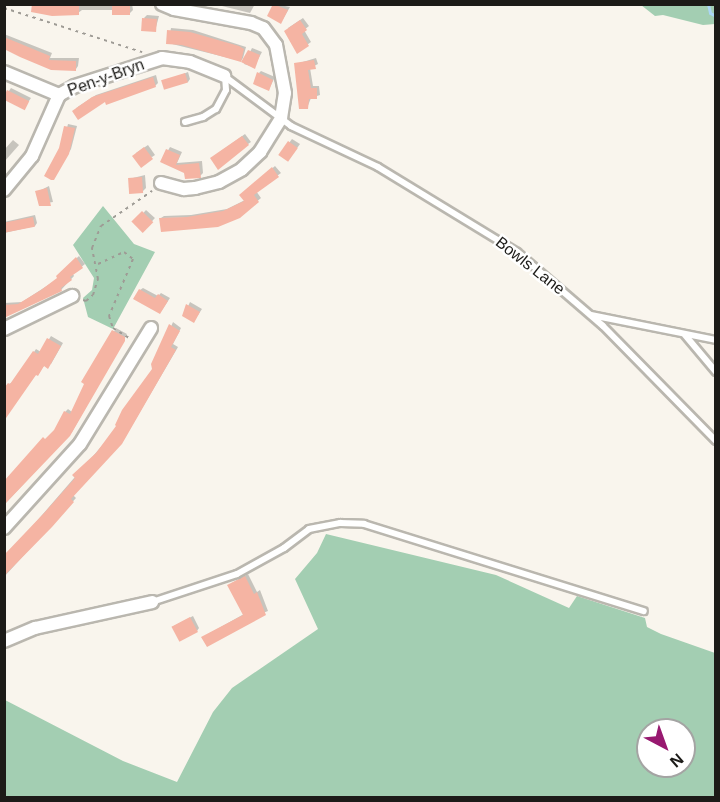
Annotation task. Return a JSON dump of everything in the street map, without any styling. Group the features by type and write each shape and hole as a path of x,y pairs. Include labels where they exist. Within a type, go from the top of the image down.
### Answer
{"street":[{"path":"161,183 184,189 195,188 232,175 260,152 281,118 284,103 284,83 276,45 267,32 251,23 174,9 162,4"},
{"name":"Pen-y-Bryn","path":"4,190 32,156 59,95 75,86 162,58 190,62 224,76"},
{"path":"4,72 59,95"},
{"path":"4,329 72,296"},
{"path":"4,528 80,444 139,344 151,328"},
{"path":"4,641 35,628 152,602"}],"lane":[{"name":"Bowls Lane","path":"224,76 281,118 378,166 517,252 591,315 716,441"},
{"path":"185,122 203,117 216,109 226,90 224,76"},
{"path":"591,315 716,340"},
{"path":"685,335 716,372"},
{"path":"152,602 237,574 284,548 309,529 340,523 364,524 644,611"}],"path":[{"path":"4,8 162,58"},
{"path":"72,296 86,301 93,295 98,279 92,248 101,226 161,183"},
{"path":"97,265 124,252 133,259 109,316 113,328 139,344"}],"green space":[{"path":"641,5 715,5 715,24 703,25 663,15 655,16"},
{"path":"103,206 134,244 155,252 113,329 88,317 83,298 92,290 94,278 73,245"},
{"path":"326,534 496,575 569,608 577,596 645,618 647,627 661,634 715,653 715,797 5,797 5,700 123,761 177,782 213,712 232,688 318,629 295,579 317,553"}],"building":[{"path":"32,4 79,4 79,15 52,16 31,12"},
{"path":"112,4 130,4 130,15 112,15"},
{"path":"273,4 288,10 281,24 267,16"},
{"path":"142,18 157,19 156,32 141,31"},
{"path":"300,20 307,30 302,34 309,46 297,54 284,31"},
{"path":"167,30 190,32 239,46 244,49 241,62 182,45 166,44"},
{"path":"4,37 50,56 49,60 76,61 76,71 51,70 20,57 4,49"},
{"path":"248,50 260,55 255,69 241,62"},
{"path":"314,60 316,69 308,70 311,88 317,88 317,99 309,99 308,109 299,109 294,63"},
{"path":"257,72 273,80 269,91 253,84"},
{"path":"185,73 188,83 164,90 161,80"},
{"path":"153,77 156,87 106,105 105,102 78,120 72,111 92,97"},
{"path":"7,90 29,101 25,110 4,100"},
{"path":"64,126 75,128 69,154 54,180 51,180 44,176 59,148"},
{"path":"242,136 249,145 218,170 210,158"},
{"path":"288,141 298,148 288,162 278,155"},
{"path":"144,147 153,159 141,168 132,156"},
{"path":"166,149 180,155 176,165 199,163 201,178 185,179 184,173 160,162"},
{"path":"272,167 279,177 254,195 259,202 240,218 218,227 161,232 159,218 187,217 223,211 244,201 239,195"},
{"path":"142,177 143,193 129,194 128,178"},
{"path":"47,188 51,206 39,206 35,191"},
{"path":"142,211 153,222 143,233 131,222"},
{"path":"33,217 35,227 5,233 4,223"},
{"path":"76,257 83,268 70,277 72,280 61,288 62,291 4,318 4,305 18,304 41,290 57,278 56,276"},
{"path":"139,289 155,298 158,294 168,301 160,314 133,299"},
{"path":"186,304 200,312 194,323 182,316"},
{"path":"169,324 180,331 171,347 176,350 122,444 71,499 74,502 52,527 4,576 4,555 75,478 72,475 96,453 116,426 122,410 152,369 151,364"},
{"path":"112,330 125,337 125,341 70,436 4,505 4,481 43,437 45,439 54,430 64,411 70,414 84,384 81,382"},
{"path":"47,338 61,346 48,369 44,366 38,376 36,375 4,421 4,388 8,383 10,384 33,351 38,354"},
{"path":"245,576 254,594 257,592 266,615 207,647 201,637 243,615 227,585"},
{"path":"190,617 198,632 179,642 171,627"}],"waterway":[{"path":"708,4 710,13 716,16"}]}
